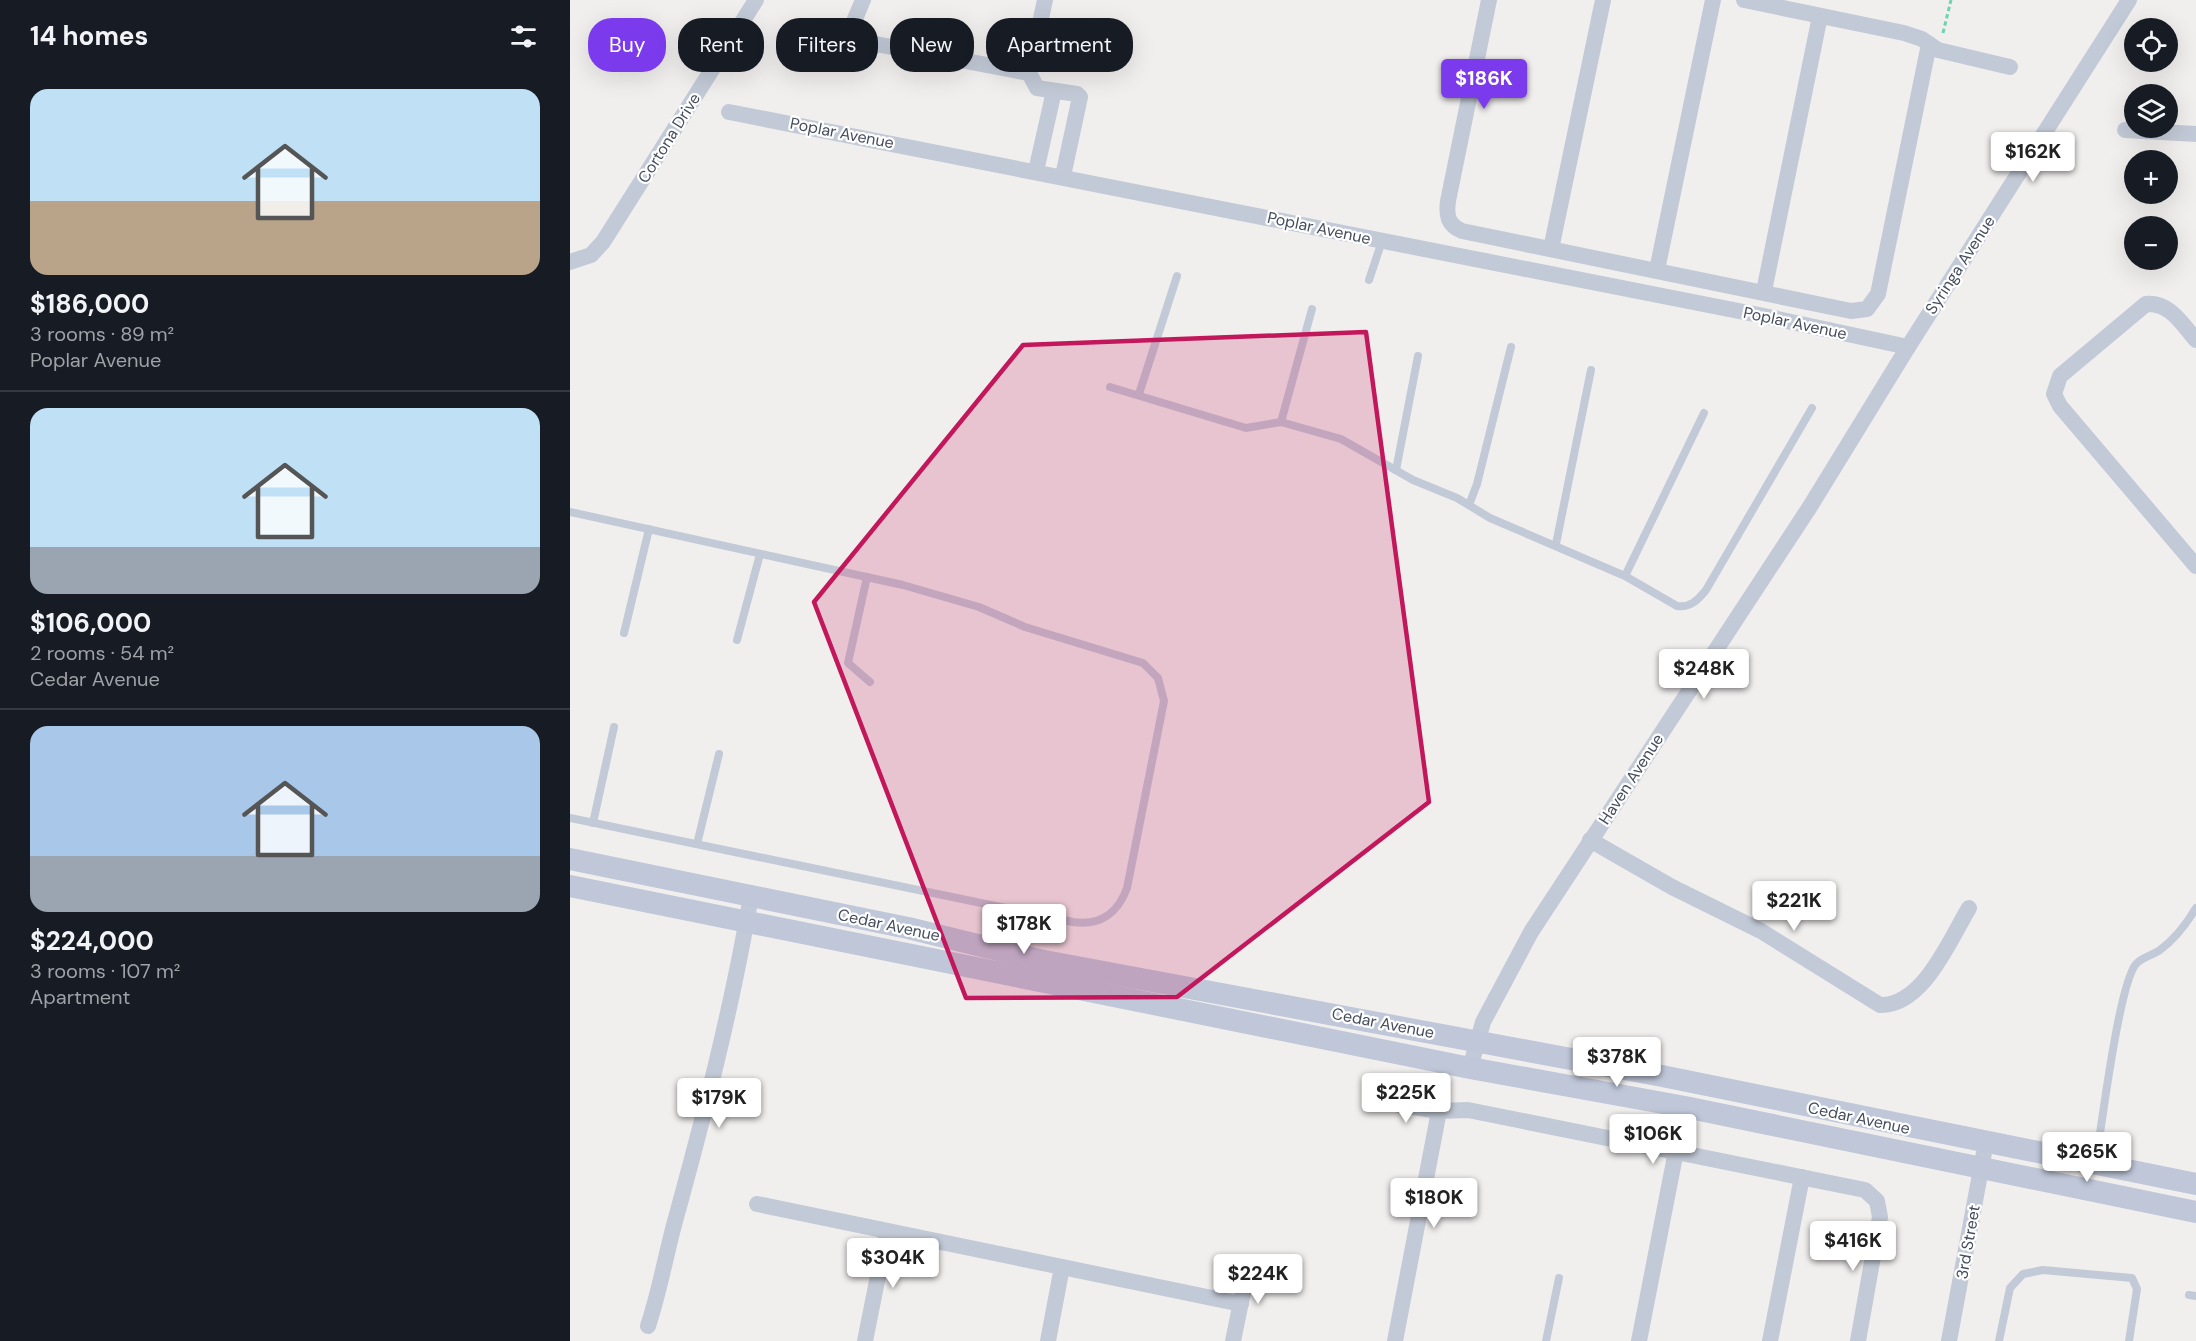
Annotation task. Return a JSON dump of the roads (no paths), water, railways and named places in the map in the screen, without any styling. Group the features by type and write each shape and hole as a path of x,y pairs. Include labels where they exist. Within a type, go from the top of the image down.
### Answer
{"main road":[{"name":"Cedar Avenue","path":"570,859 908,928 1152,991 1470,1068 1685,1107 2196,1212"},
{"name":"Cedar Avenue","path":"570,886 747,921 1152,991 1476,1040 2196,1184"}],"street":[{"name":"Cortona Drive","path":"570,262 591,255 603,242 756,0"},
{"path":"863,0 852,26 855,36 865,42 1029,73"},
{"path":"1045,0 1029,73 1037,88 1077,93 1080,97 1063,176"},
{"path":"1489,0 1447,216 1451,225 1462,231 1764,291 1851,311 1862,311 1874,303 1882,277 1929,44"},
{"path":"1551,249 1603,0"},
{"path":"1657,270 1713,0"},
{"path":"1744,0 1904,33 1952,55 2010,67"},
{"name":"Syringa Avenue","path":"1908,348 2129,0"},
{"path":"1764,291 1820,16"},
{"path":"1036,171 1054,91"},
{"name":"Poplar Avenue","path":"729,112 1759,315 1908,348"},
{"path":"2178,133 2196,134"},
{"path":"2196,340 2169,309 2160,304 2146,304 2060,376 2055,394 2060,406 2196,566"},
{"name":"Haven Avenue","path":"1470,1068 1476,1040 1514,960 1590,840 1811,505 1908,348"},
{"path":"1590,840 1672,886 1761,931 1880,1005 1896,1004 1917,990 1969,908"},
{"path":"648,1326 662,1284 674,1226 719,1060 751,896"},
{"path":"1377,1101 1439,1111 1468,1110 1865,1190 1877,1201 1880,1210 1879,1227 1858,1341"},
{"path":"1395,1341 1439,1111"},
{"name":"3rd Street","path":"1949,1341 1986,1142"},
{"path":"1639,1341 1676,1152"},
{"path":"1770,1341 1802,1177"},
{"path":"757,1204 1241,1304"},
{"path":"865,1341 887,1231"},
{"path":"1233,1341 1249,1263"},
{"path":"1048,1341 1062,1267"}],"lane":[{"path":"1369,279 1382,241"},
{"path":"1139,394 1177,276"},
{"path":"1281,422 1312,309"},
{"path":"1469,505 1477,484 1511,348"},
{"path":"1396,470 1418,356"},
{"path":"1556,544 1590,370"},
{"path":"1110,387 1246,428 1281,422 1341,439 1491,518 1626,576 1677,606 1684,607 1699,599 1812,408"},
{"path":"1626,576 1704,413"},
{"path":"570,512 867,577 960,601 1025,627 1139,661 1158,678 1164,705 1129,878 1119,906 1103,919 1078,922 570,818"},
{"path":"624,633 648,529"},
{"path":"737,640 760,554"},
{"path":"867,577 848,663 870,682"},
{"path":"593,823 614,728"},
{"path":"697,844 719,754"},
{"path":"2099,1140 2116,1037 2130,976 2139,962 2164,946 2185,924 2196,908"},
{"path":"1999,1341 2010,1288 2023,1274 2043,1270 2132,1278 2137,1289 2129,1341"},
{"path":"1546,1341 1559,1278"}]}
